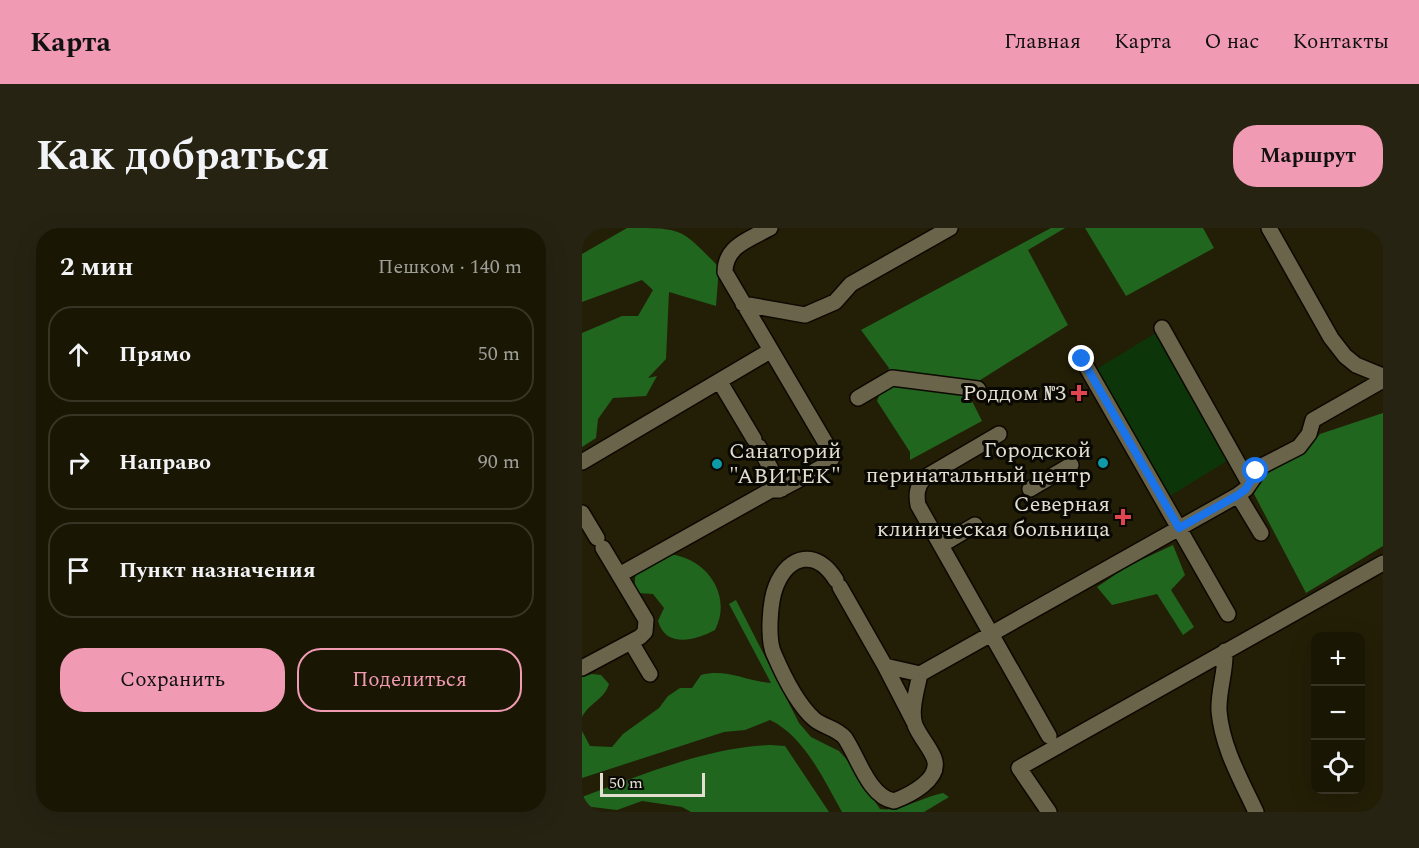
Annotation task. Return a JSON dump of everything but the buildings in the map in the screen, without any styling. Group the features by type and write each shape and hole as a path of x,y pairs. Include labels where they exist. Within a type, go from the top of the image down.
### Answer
{"street":[{"path":"619,575 771,490 782,489 828,464 832,458 831,452 725,272 727,256 733,248 770,228"},
{"path":"743,304 805,315 835,302 851,284 950,228"},
{"path":"1269,228 1331,338 1345,356 1356,365 1383,378"},
{"path":"1162,328 1250,483"},
{"path":"582,462 770,351"},
{"path":"1082,359 1228,615"},
{"path":"858,398 892,378 978,389"},
{"path":"885,666 920,674 1238,495 1262,466 1299,447 1309,434 1313,420 1383,378"},
{"path":"720,382 782,489"},
{"path":"999,434 924,478 918,486 918,505 1050,736"},
{"path":"1030,489 1071,465"},
{"path":"1238,495 1261,533"},
{"path":"582,513 646,620 645,632 582,668"},
{"path":"941,545 975,525"},
{"path":"803,560 818,560 825,563 885,666 934,759 935,768 926,783 901,798 886,800 879,795 844,736 816,721 800,703 770,642 773,594 783,575 803,560"},
{"path":"1049,812 1019,768 1383,563"},
{"path":"631,642 650,674"},
{"path":"1225,651 1226,665 1219,710 1223,739 1256,812"},
{"path":"915,725 914,714 920,674"}],"green space":[{"path":"627,228 671,230 696,244 719,267 716,306 669,292 666,359 648,378 657,376 646,396 613,398 598,419 596,438 582,447 582,333 622,316 638,316 653,290 642,280 582,302 582,254"},
{"path":"1051,228 1065,228 1028,250 1068,325 966,389 982,421 910,460 910,452 877,401 889,368 861,330"},
{"path":"1085,228 1203,228 1214,248 1126,296"},
{"path":"1159,331 1230,459 1170,496 1095,370"},
{"path":"1383,413 1383,546 1306,593 1254,494 1262,470 1306,451 1320,434"},
{"path":"1173,545 1185,575 1171,590 1194,627 1183,635 1157,594 1112,605 1097,587 1128,566"},
{"path":"664,554 691,561 711,578 721,603 720,616 715,630 699,637 682,640 668,636 662,630 658,621 664,608 653,594 638,593 635,579 637,573 645,565"},
{"path":"736,600 799,723 811,737 839,751 849,762 880,809 903,806 943,793 949,797 924,812 842,812 803,748 782,727 770,720 745,730 724,732 582,778 582,731 590,746 612,747 623,734 659,708 668,696 680,688 692,688 701,675 728,674 771,683 729,604"},
{"path":"592,674 601,675 609,684 604,694 582,717 582,677"},
{"path":"770,745 785,746 829,812 691,812 682,807 642,801 617,810 592,807 588,812 582,812 582,797 651,772 722,751"}],"place":[{"name":"Роддом №3","path":"1079,393"},
{"name":"Городской перинатальный центр","path":"1103,463"},
{"name":"Санаторий \"АВИТЕК\"","path":"717,464"},
{"name":"Северная клиническая больница","path":"1123,517"}],"route":[{"path":"1082,359 1179,528 1238,495 1246,489 1256,471"}]}
